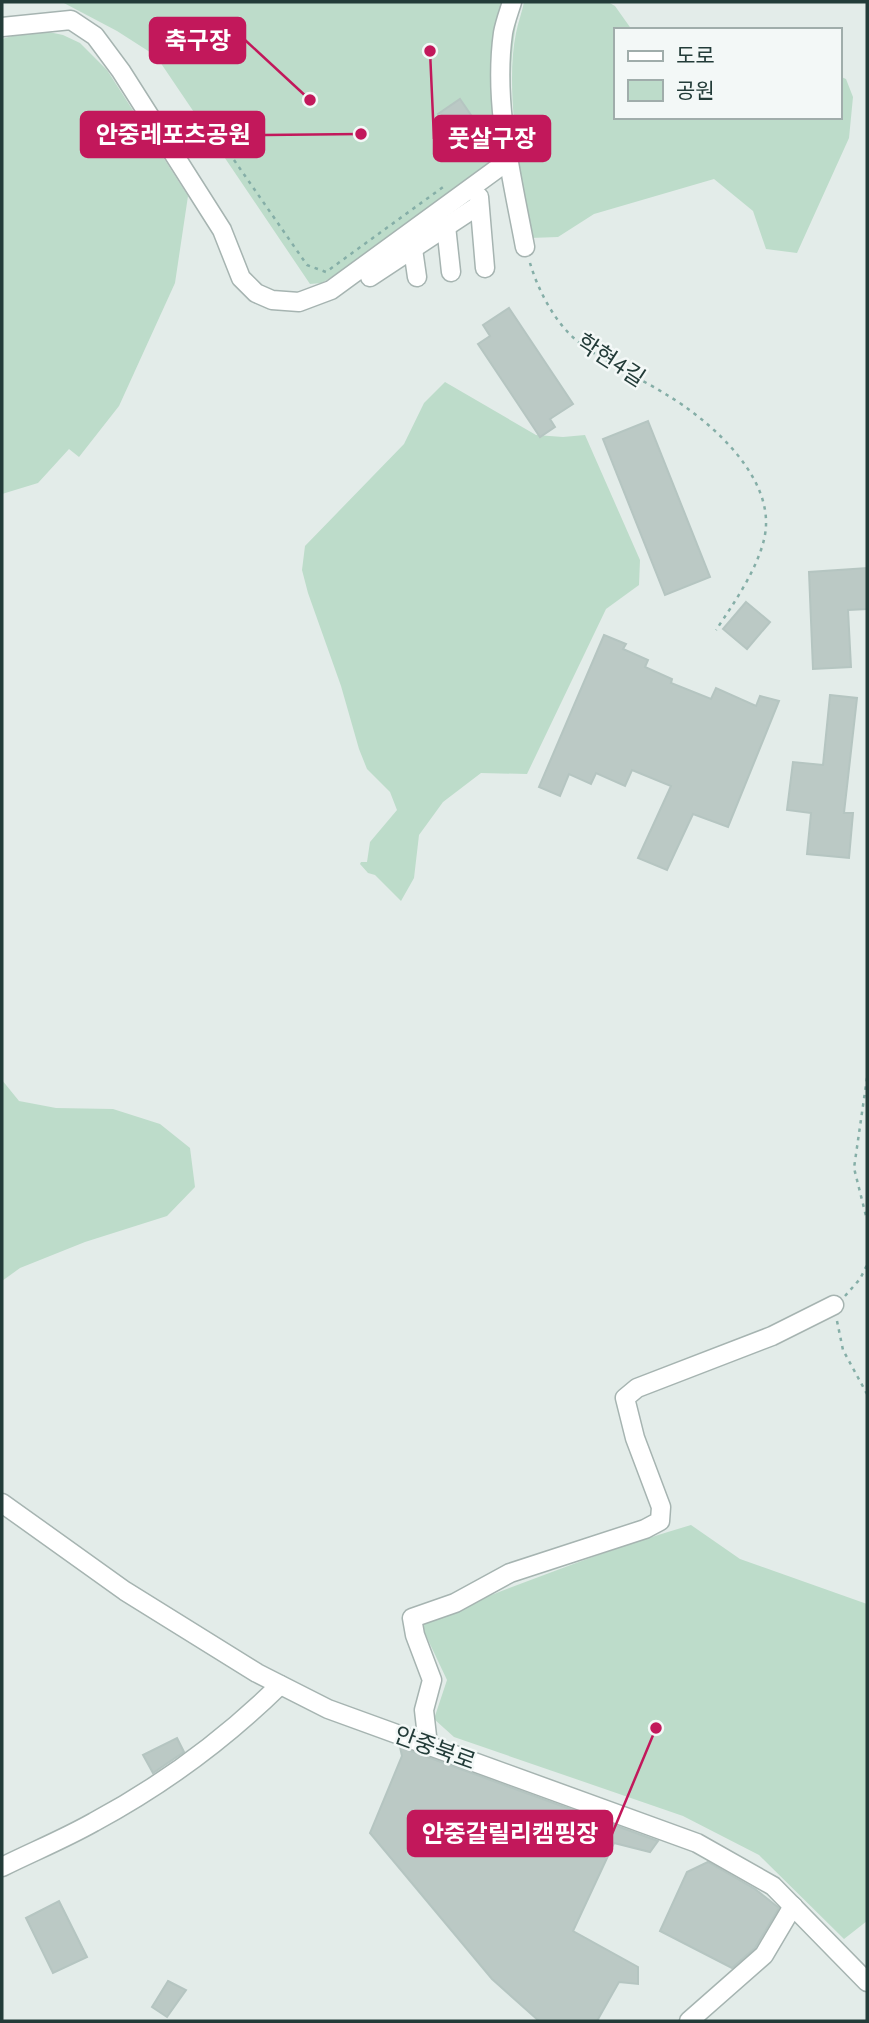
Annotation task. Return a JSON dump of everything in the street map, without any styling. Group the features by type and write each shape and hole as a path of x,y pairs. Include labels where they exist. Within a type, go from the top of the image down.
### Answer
{"street":[{"path":"512,2 503,32 500,84 509,160 525,247"},
{"path":"2,27 71,20 95,36 121,71 222,230 241,278 256,293 272,300 299,302 331,290 509,160"},
{"path":"478,183 485,268"},
{"path":"370,277 479,205"},
{"path":"446,226 451,272"},
{"path":"413,248 417,276"},
{"path":"428,1745 424,1710 432,1680 415,1635 412,1618 455,1603 510,1573 645,1529 660,1521 660,1507 635,1438 625,1398 637,1388 772,1336 834,1306"},
{"name":"안중북로","path":"2,1503 125,1591 257,1673 328,1709 697,1843 773,1886 867,1982"},
{"path":"2,1867 95,1822 164,1779 244,1721 280,1685"},
{"path":"689,2021 764,1955 793,1906"}],"path":[{"path":"234,160 307,265 326,272 450,181"},
{"name":"학현4길","path":"525,247 535,280 554,315 575,339 624,372 668,395 704,421 751,472 762,499 766,525 761,548 747,579 716,630"},
{"path":"867,1078 854,1168 867,1220"},
{"path":"867,1265 860,1279 834,1306 843,1350 867,1394"}],"green space":[{"path":"62,2 521,2 511,76 516,150 386,242 322,283 310,284 156,56 117,31"},
{"path":"524,2 608,2 615,6 631,28 614,28 614,119 841,119 841,77 846,79 853,97 849,138 797,253 766,249 753,211 714,179 594,214 558,237 530,238 513,108 516,33"},
{"path":"34,29 63,35 80,43 107,70 188,196 175,283 119,406 79,457 69,449 38,483 2,494 2,39"},
{"path":"445,382 536,435 585,435 640,560 639,585 606,609 527,774 481,773 443,802 419,835 414,878 401,901 360,864 367,862 370,842 397,810 390,792 367,769 359,749 302,570 305,546 404,444 424,403"},
{"path":"2,1080 19,1101 56,1108 113,1109 160,1124 190,1148 195,1187 167,1216 85,1242 20,1268 2,1281"},
{"path":"691,1525 740,1559 867,1604 867,1921 844,1939 759,1855 683,1816 454,1737 434,1719 447,1680 420,1623 588,1559"}],"building":[{"path":"460,99 482,131 460,146 438,114"},
{"path":"509,308 573,404 550,419 555,427 540,437 478,344 490,336 483,325"},
{"path":"648,421 710,577 665,595 603,439"},
{"path":"867,568 867,609 848,610 851,667 813,669 809,572"},
{"path":"746,602 770,622 747,649 723,629"},
{"path":"604,635 626,644 623,649 648,660 645,667 672,679 671,683 711,699 716,688 756,706 760,696 779,701 728,827 693,814 667,870 638,858 671,786 632,770 625,786 596,773 591,784 569,774 560,796 539,787"},
{"path":"830,695 857,698 844,813 853,813 849,858 807,854 811,813 787,810 793,762 823,765"},
{"path":"177,1738 184,1752 153,1773 143,1755"},
{"path":"400,1747 658,1841 650,1852 614,1843 573,1931 638,1967 638,1984 619,1982 597,2021 539,2021 492,1979 370,1833 402,1756"},
{"path":"708,1862 755,1889 779,1908 755,1948 732,1968 660,1931 687,1872"},
{"path":"59,1901 87,1957 53,1973 26,1918"},
{"path":"168,1981 186,1990 167,2017 152,2007"}],"place":[{"name":"풋살구장","path":"430,51"},
{"name":"축구장","path":"310,100"},
{"name":"안중레포츠공원","path":"361,134"},
{"name":"안중갈릴리캠핑장","path":"656,1728"}]}
